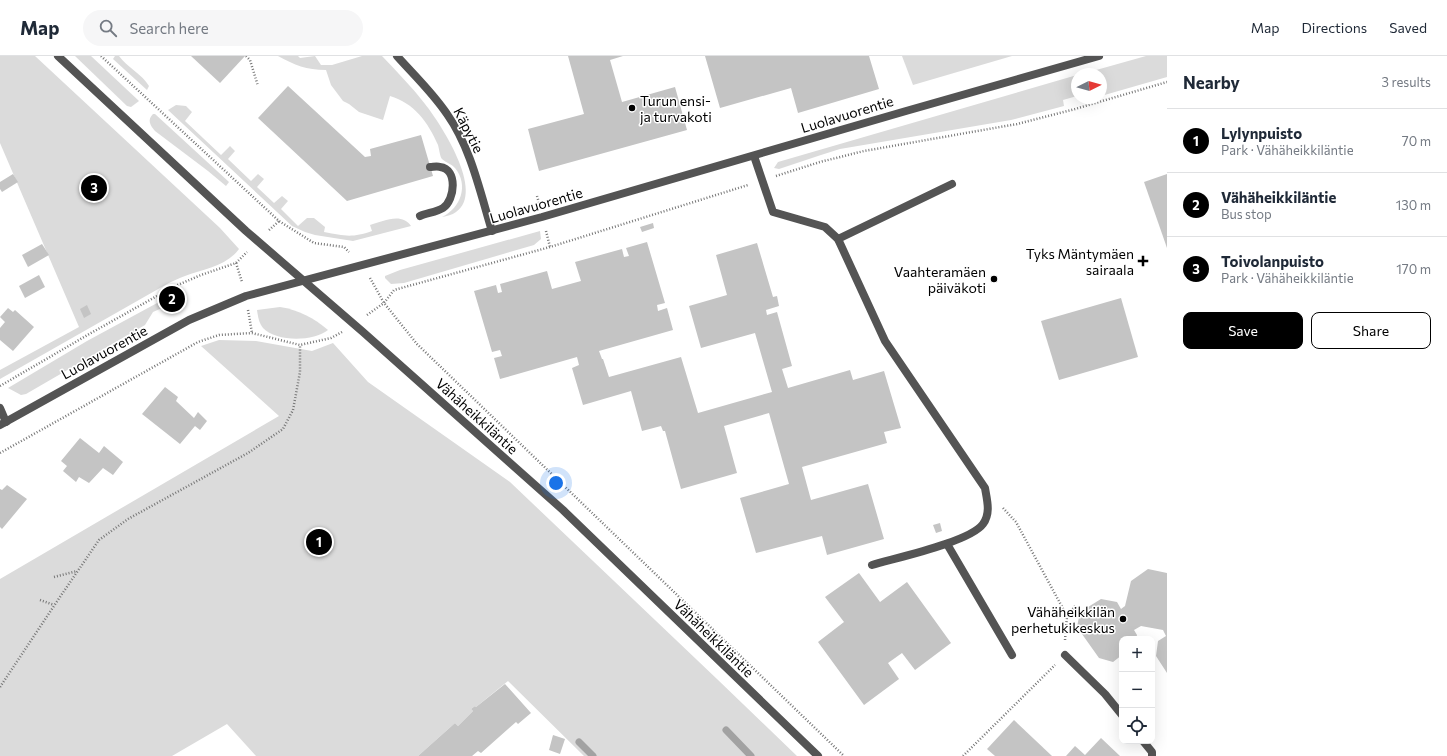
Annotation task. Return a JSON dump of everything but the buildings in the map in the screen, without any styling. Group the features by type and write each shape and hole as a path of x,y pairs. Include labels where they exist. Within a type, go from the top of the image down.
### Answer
{"street":[{"name":"Vähäheikkiläntie","path":"58,56 258,241 354,324 563,510 818,756"},
{"name":"Käpytie","path":"397,56 436,99 448,115 471,164 492,231"},
{"name":"Luolavuorentie","path":"3,424 189,320 246,296 362,264 492,231 754,156 906,110 1099,56"},
{"path":"754,156 773,212 825,227 838,239 885,341 985,488 989,507 983,524 972,533 947,544 872,565"},
{"path":"420,216 443,208 452,196 453,184 448,172 440,167 430,167"},
{"path":"838,239 952,184"},
{"path":"0,408 3,424"},
{"path":"947,544 1012,655"},
{"path":"1065,655 1105,694 1119,711"},
{"path":"1145,744 1152,752 1152,756"}],"path":[{"path":"101,56 279,221 314,243 344,247 362,264 384,303 417,344 844,756"},
{"path":"246,56 250,60 258,86"},
{"path":"0,453 198,342 219,335 252,333 300,344 331,338 384,303 394,290 550,247 820,162 864,151 1017,124 1167,82"},
{"path":"0,386 166,291 202,275 236,263 279,221"},
{"path":"166,291 172,299"},
{"path":"0,687 99,540 128,519 248,453 283,429 293,410 300,372 300,344"},
{"path":"963,756 1065,655 1066,616 1016,522 985,488"},
{"path":"54,576 77,571"},
{"path":"40,600 54,605"},
{"path":"1066,616 1076,605"}],"shaded area":[{"path":"0,56 35,56 220,228 239,249 234,255 221,263 167,284 0,379 0,370 79,327 0,143"},
{"path":"75,56 91,56 139,101 131,107 127,106"},
{"path":"115,56 119,56 146,82 149,86 147,90 113,59"},
{"path":"278,56 298,56 300,58 315,56 321,65 332,65 362,56 382,56 425,104 449,141 463,174 466,189 464,202 456,212 442,217 449,213 458,202 461,196 462,182 454,167 442,159 438,145 430,129 419,114 406,103 390,96 383,120 359,112 343,101 331,85 326,70 312,69 301,66"},
{"path":"902,56 1012,56 913,85"},
{"path":"1146,56 1167,56 1167,77 1107,94 1107,68 1103,68"},
{"path":"1071,77 1071,98 1063,100 1064,106 1011,120 840,149 779,169 774,168 778,162"},
{"path":"176,105 186,106 192,112 185,121 221,155 230,146 235,151 228,159 251,181 258,174 264,179 257,187 274,203 282,196 288,201 281,209 298,226 307,218 314,218 325,227 324,232 348,236 359,235 372,231 370,225 398,218 403,219 411,226 353,241 315,235 292,226 168,110"},
{"path":"153,114 155,114 229,182 226,186 155,131 150,122 150,118"},
{"path":"540,231 541,239 534,245 404,283 391,284 385,278 385,276 400,270"},
{"path":"159,302 162,308 153,312 145,325 26,394 21,395 8,388 87,341"},
{"path":"280,307 294,310 306,315 328,330 313,337 295,339 285,338 269,333 263,328 258,317 257,310"},
{"path":"219,340 256,341 312,351 333,343 368,382 510,482 797,756 584,756 508,681 476,707 475,706 471,709 473,711 458,726 455,723 418,756 256,756 227,724 172,756 0,756 0,579 279,416 201,346"}],"waterway":[{"path":"726,730 751,756"},
{"path":"579,742 593,756"}],"place":[{"name":"Turun ensi- ja turvakoti","path":"632,108"},
{"name":"Toivolanpuisto","path":"94,188"},
{"name":"Tyks Mäntymäen sairaala","path":"1143,261"},
{"name":"Vaahteramäen päiväkoti","path":"994,279"},
{"name":"Vähäheikkiläntie","path":"172,299"},
{"name":"Lylynpuisto","path":"319,542"},
{"name":"Vähäheikkilän perhetukikeskus","path":"1123,619"}]}
